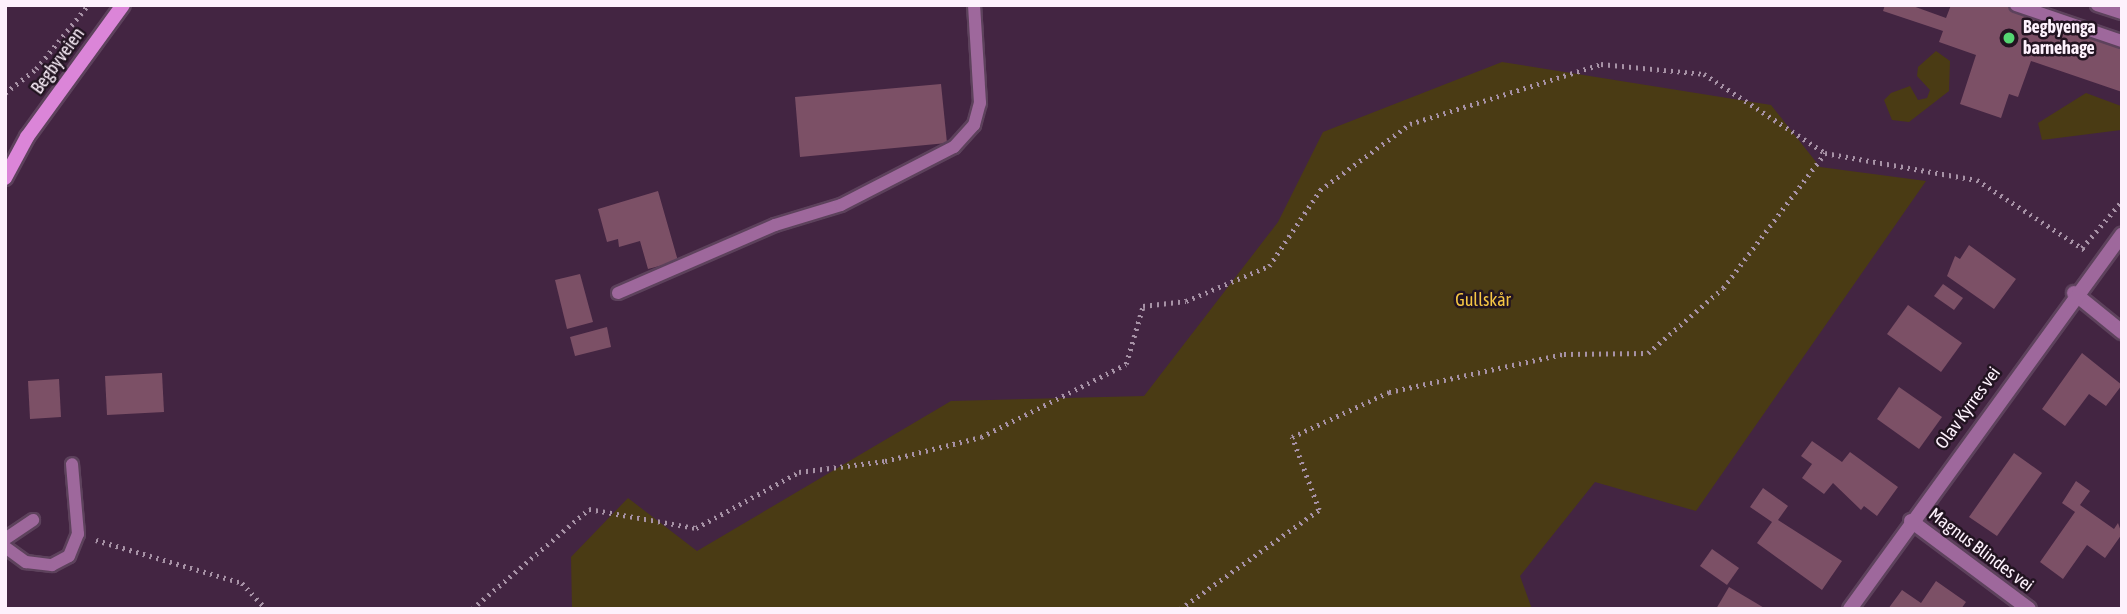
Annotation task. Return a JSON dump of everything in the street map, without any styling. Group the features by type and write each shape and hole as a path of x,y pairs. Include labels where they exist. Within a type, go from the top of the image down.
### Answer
{"main road":[{"name":"Begbyveien","path":"7,169 123,5"}],"street":[{"name":"Olav Kyrres vei","path":"1850,609 2074,293 2122,234"},
{"path":"2074,293 2122,332"},
{"name":"Magnus Blindes vei","path":"1911,522 2029,609"}],"lane":[{"path":"618,293 775,225 841,205 954,147 974,125 980,103 974,5"},
{"path":"2016,5 2122,41"},
{"path":"2097,5 2122,13"},
{"path":"5,547 26,562 52,565 69,556 78,534 72,464"},
{"path":"5,539 33,520"}],"path":[{"path":"5,93 36,69 88,5"},
{"path":"472,609 589,509 696,528 799,472 885,461 981,437 1126,365 1143,306 1186,301 1269,266 1320,190 1410,124 1601,64 1704,74 1825,153 1977,180 2099,259"},
{"path":"1180,609 1320,510 1292,437 1389,392 1564,354 1648,353 1723,288 1825,153"},
{"path":"78,534 242,583 266,609"}],"green space":[{"path":"1936,51 1950,61 1949,91 1909,122 1892,120 1884,100 1891,93 1910,86 1918,100 1927,98 1930,90 1917,76 1918,67"},
{"name":"Gullskår","path":"1502,62 1771,105 1820,167 1926,181 1696,511 1595,482 1520,576 1532,609 572,609 571,557 628,498 697,551 951,401 1144,396 1278,222 1323,132"},
{"path":"2086,93 2121,106 2121,130 2042,140 2038,123"}],"building":[{"path":"1885,5 1910,5 1946,18 1951,5 2004,5 2122,47 2122,92 2031,61 2018,97 2009,94 2001,118 1960,104 1976,55 1939,42 1943,31 1883,11"},
{"path":"941,84 947,143 800,157 795,97"},
{"path":"658,191 678,261 648,269 640,241 619,247 618,239 607,242 598,209"},
{"path":"1969,245 2016,279 1994,309 1947,276 1955,256 1960,259"},
{"path":"580,274 593,322 567,329 555,280"},
{"path":"1943,284 1963,298 1954,310 1934,296"},
{"path":"1908,305 1962,343 1941,372 1887,334"},
{"path":"607,327 611,347 575,356 570,337"},
{"path":"2082,353 2122,385 2106,406 2089,394 2065,426 2042,409"},
{"path":"162,373 164,412 107,415 105,376"},
{"path":"59,379 61,417 30,419 28,381"},
{"path":"1899,387 1942,417 1919,449 1877,419"},
{"path":"1812,441 1842,462 1850,452 1898,487 1877,516 1864,506 1861,510 1833,483 1824,494 1802,478 1812,464 1801,456"},
{"path":"2014,453 2042,473 1997,536 1969,517"},
{"path":"2076,481 2090,491 2080,505 2114,529 2118,523 2122,534 2105,558 2087,545 2063,579 2040,562 2075,512 2062,503"},
{"path":"1763,488 1788,506 1778,520 1842,561 1822,590 1757,543 1772,522 1750,507"},
{"path":"1712,549 1739,568 1727,585 1700,566"},
{"path":"1936,581 1966,602 1961,609 1888,609 1902,590 1921,603"},
{"path":"1729,587 1766,609 1716,609"}],"place":[{"name":"Begbyenga barnehage","path":"2009,38"}]}
